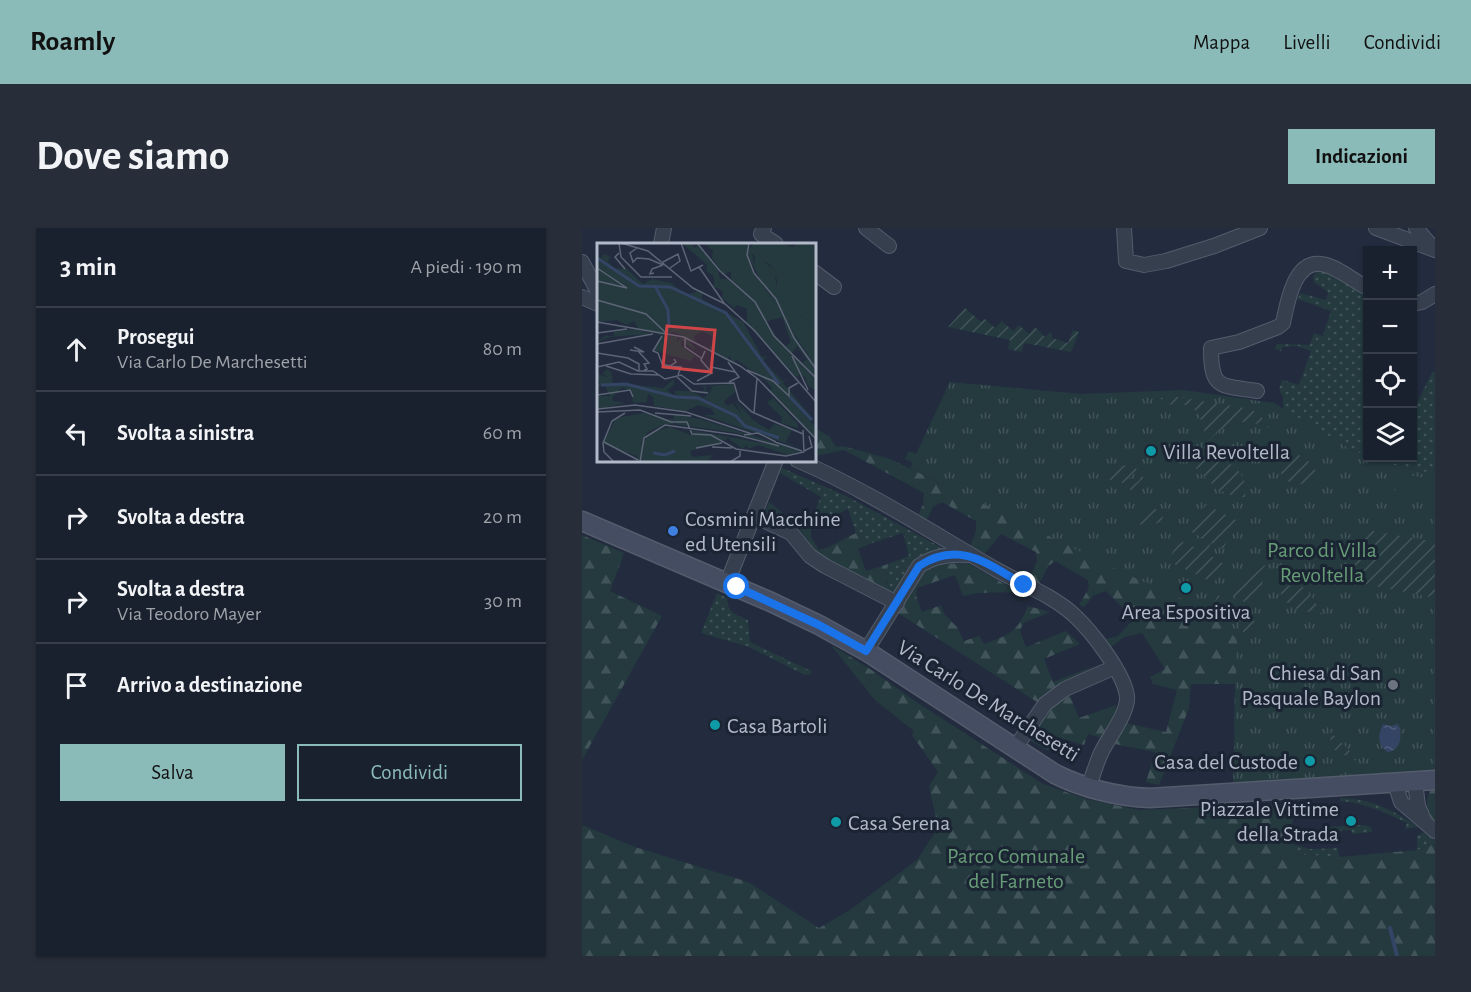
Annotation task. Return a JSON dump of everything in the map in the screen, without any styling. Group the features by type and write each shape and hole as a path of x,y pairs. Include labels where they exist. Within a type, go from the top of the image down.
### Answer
{"main road":[{"name":"Via Carlo De Marchesetti","path":"582,521 780,607 866,651 1055,774 1088,787 1135,798 1150,798 1435,780"}],"street":[{"path":"661,243 664,228"},
{"path":"764,228 761,234 774,243"},
{"path":"866,228 889,246"},
{"path":"1124,228 1126,261 1144,265 1214,246 1260,228"},
{"path":"1376,228 1435,250"},
{"path":"1416,228 1435,250"},
{"path":"582,262 597,290"},
{"path":"1257,391 1224,386 1215,378 1211,370 1211,348 1239,342 1278,327 1282,322 1298,275 1312,264 1320,263 1328,266 1363,285"},
{"path":"816,274 834,287"},
{"path":"1417,303 1435,294"},
{"path":"582,297 597,304"},
{"path":"727,583 775,462"},
{"path":"802,462 830,474 1061,605 1087,629 1115,667 1127,694 1124,713 1101,754 1088,787"},
{"path":"754,516 791,533 810,556 825,566 897,603"},
{"path":"866,651 919,566 928,560 952,554 972,555"},
{"path":"1015,748 1045,704 1065,689 1115,667"},
{"path":"1415,782 1418,806 1431,828"},
{"path":"1395,783 1401,802 1431,828"}],"green space":[{"path":"1320,270 1363,291 1363,454 1283,409 1283,397 1279,389 1282,380 1299,385 1311,351 1297,346 1282,347 1281,351 1275,349 1277,344 1310,345 1314,333 1323,336 1331,311 1298,299 1300,293 1326,300 1328,292 1314,282 1313,276"},
{"path":"965,308 981,322 985,319 995,328 1002,321 1013,331 1019,325 1029,334 1035,327 1045,337 1050,332 1052,338 1068,343 1073,330 1079,332 1071,352 1024,343 1022,352 1008,349 1010,340 948,327"},
{"path":"1432,372 1435,372 1435,474 1383,462 1417,462 1417,404"},
{"name":"Parco di Villa Revoltella","path":"950,382 1081,394 1184,390 1274,403 1363,456 1363,462 1382,462 1435,474 1435,772 1233,784 1237,640 1227,624 1207,610 1124,573 910,468 913,463 905,459 909,451 916,454"},
{"path":"1177,397 1251,409 1261,416 1269,428 1251,423 1236,423 1221,429 1207,442 1200,417 1192,408 1177,404 1166,405 1160,398"},
{"path":"816,429 829,436 836,447 843,446 890,459 1207,610 1227,624 1230,631 1246,641 1234,730 1235,684 1191,684 1189,708 1159,785 1146,782 1155,752 1115,744 1126,723 1166,732 1177,690 1153,684 1150,677 1165,669 1142,633 1124,637 1111,647 1106,639 1118,636 1134,619 1106,591 1094,595 1084,607 1079,605 1089,588 1088,580 1055,561 1048,566 1039,584 1029,579 1037,561 1036,552 1001,534 985,553 970,547 976,531 976,521 942,502 933,507 927,519 918,515 923,505 924,493 844,450 816,456"},
{"path":"1198,449 1224,460 1238,471 1243,478 1245,497 1222,491 1191,463"},
{"path":"1297,454 1307,459 1320,477 1304,484 1290,483 1285,479 1281,473 1278,456"},
{"path":"1126,465 1135,467 1148,483 1146,487 1133,493 1129,488 1140,480 1136,472 1123,483 1107,479 1115,468"},
{"path":"782,468 846,496 946,550 927,554 910,564 894,594 887,583 886,573 888,564 909,556 903,533 869,544 865,538 856,533 848,509 823,521 813,515 821,497 780,473"},
{"path":"1399,473 1435,480 1435,505 1394,496"},
{"path":"769,502 788,517 803,523 810,523 813,515 823,521 811,528 811,537 819,550 856,533 865,538 869,544 858,549 866,571 888,564 886,582 894,594 820,555 799,528 765,512"},
{"path":"1205,504 1238,521 1223,549 1211,543 1206,553 1224,564 1214,583 1168,561 1179,540 1198,549 1204,539 1190,531"},
{"path":"1154,509 1162,510 1163,523 1133,525 1143,514"},
{"path":"1362,529 1435,542 1435,598 1349,581 1348,566 1353,540"},
{"path":"582,535 624,553 610,591 662,616 582,760"},
{"path":"1273,554 1312,597 1323,615 1297,609 1286,601 1279,585 1283,571"},
{"path":"968,563 1018,592 978,593 963,596 955,575 917,588 916,596 922,612 941,605 944,614 957,627 964,641 979,636 984,644 1012,631 1020,622 1028,606 1050,612 1023,623 1020,631 1026,647 1066,631 1080,644 1044,659 1053,682 1097,665 1037,702 898,613 923,570 938,564"},
{"path":"1265,565 1260,589 1253,599 1241,601 1229,593"},
{"path":"717,593 727,598 733,612 748,620 750,642 811,671 811,674 805,675 749,647 701,633"},
{"path":"1218,595 1237,609 1227,624 1209,612"},
{"path":"1244,615 1256,622 1252,633 1244,633 1240,628 1239,620"},
{"name":"Parco Comunale del Farneto","path":"831,645 1043,784 1086,799 1139,810 1294,804 1291,839 1293,854 1339,857 1417,850 1435,844 1435,956 582,956 582,825 635,847 748,882 819,928 850,910 917,860 938,828 929,786 938,772 912,735 914,731 875,700"},
{"path":"1070,696 1079,718 1116,705 1116,713 1101,738 1088,734 1084,745 1055,736 1049,751 1027,739 1047,711"},
{"path":"1330,732 1348,749 1358,762 1331,748"},
{"path":"1435,789 1435,822 1428,811 1427,800 1430,791"},
{"path":"1340,798 1361,800 1381,806 1418,827 1405,829 1407,823 1399,819 1366,806 1340,801"},
{"path":"1364,825 1371,827 1372,832 1352,834 1351,830 1334,831 1334,835 1331,835 1326,827"},
{"path":"1424,832 1435,840 1435,844 1417,850 1417,836"},
{"path":"1292,844 1310,849 1338,848 1339,857 1293,854"}],"water":[{"path":"1383,724 1391,726 1398,724 1400,741 1392,751 1388,752 1382,746 1380,732"}],"waterway":[{"path":"1390,928 1397,956"}],"place":[{"name":"Villa Revoltella","path":"1151,451"},
{"name":"Cosmini Macchine ed Utensili","path":"673,531"},
{"name":"Area Espositiva","path":"1186,588"},
{"name":"Chiesa di San Pasquale Baylon","path":"1393,685"},
{"name":"Casa Bartoli","path":"715,725"},
{"name":"Casa del Custode","path":"1310,761"},
{"name":"Piazzale Vittime della Strada","path":"1351,821"},
{"name":"Casa Serena","path":"836,822"}],"route":[{"path":"737,587 819,625 866,651 919,566 928,560 952,554 972,555 1024,585"}]}
